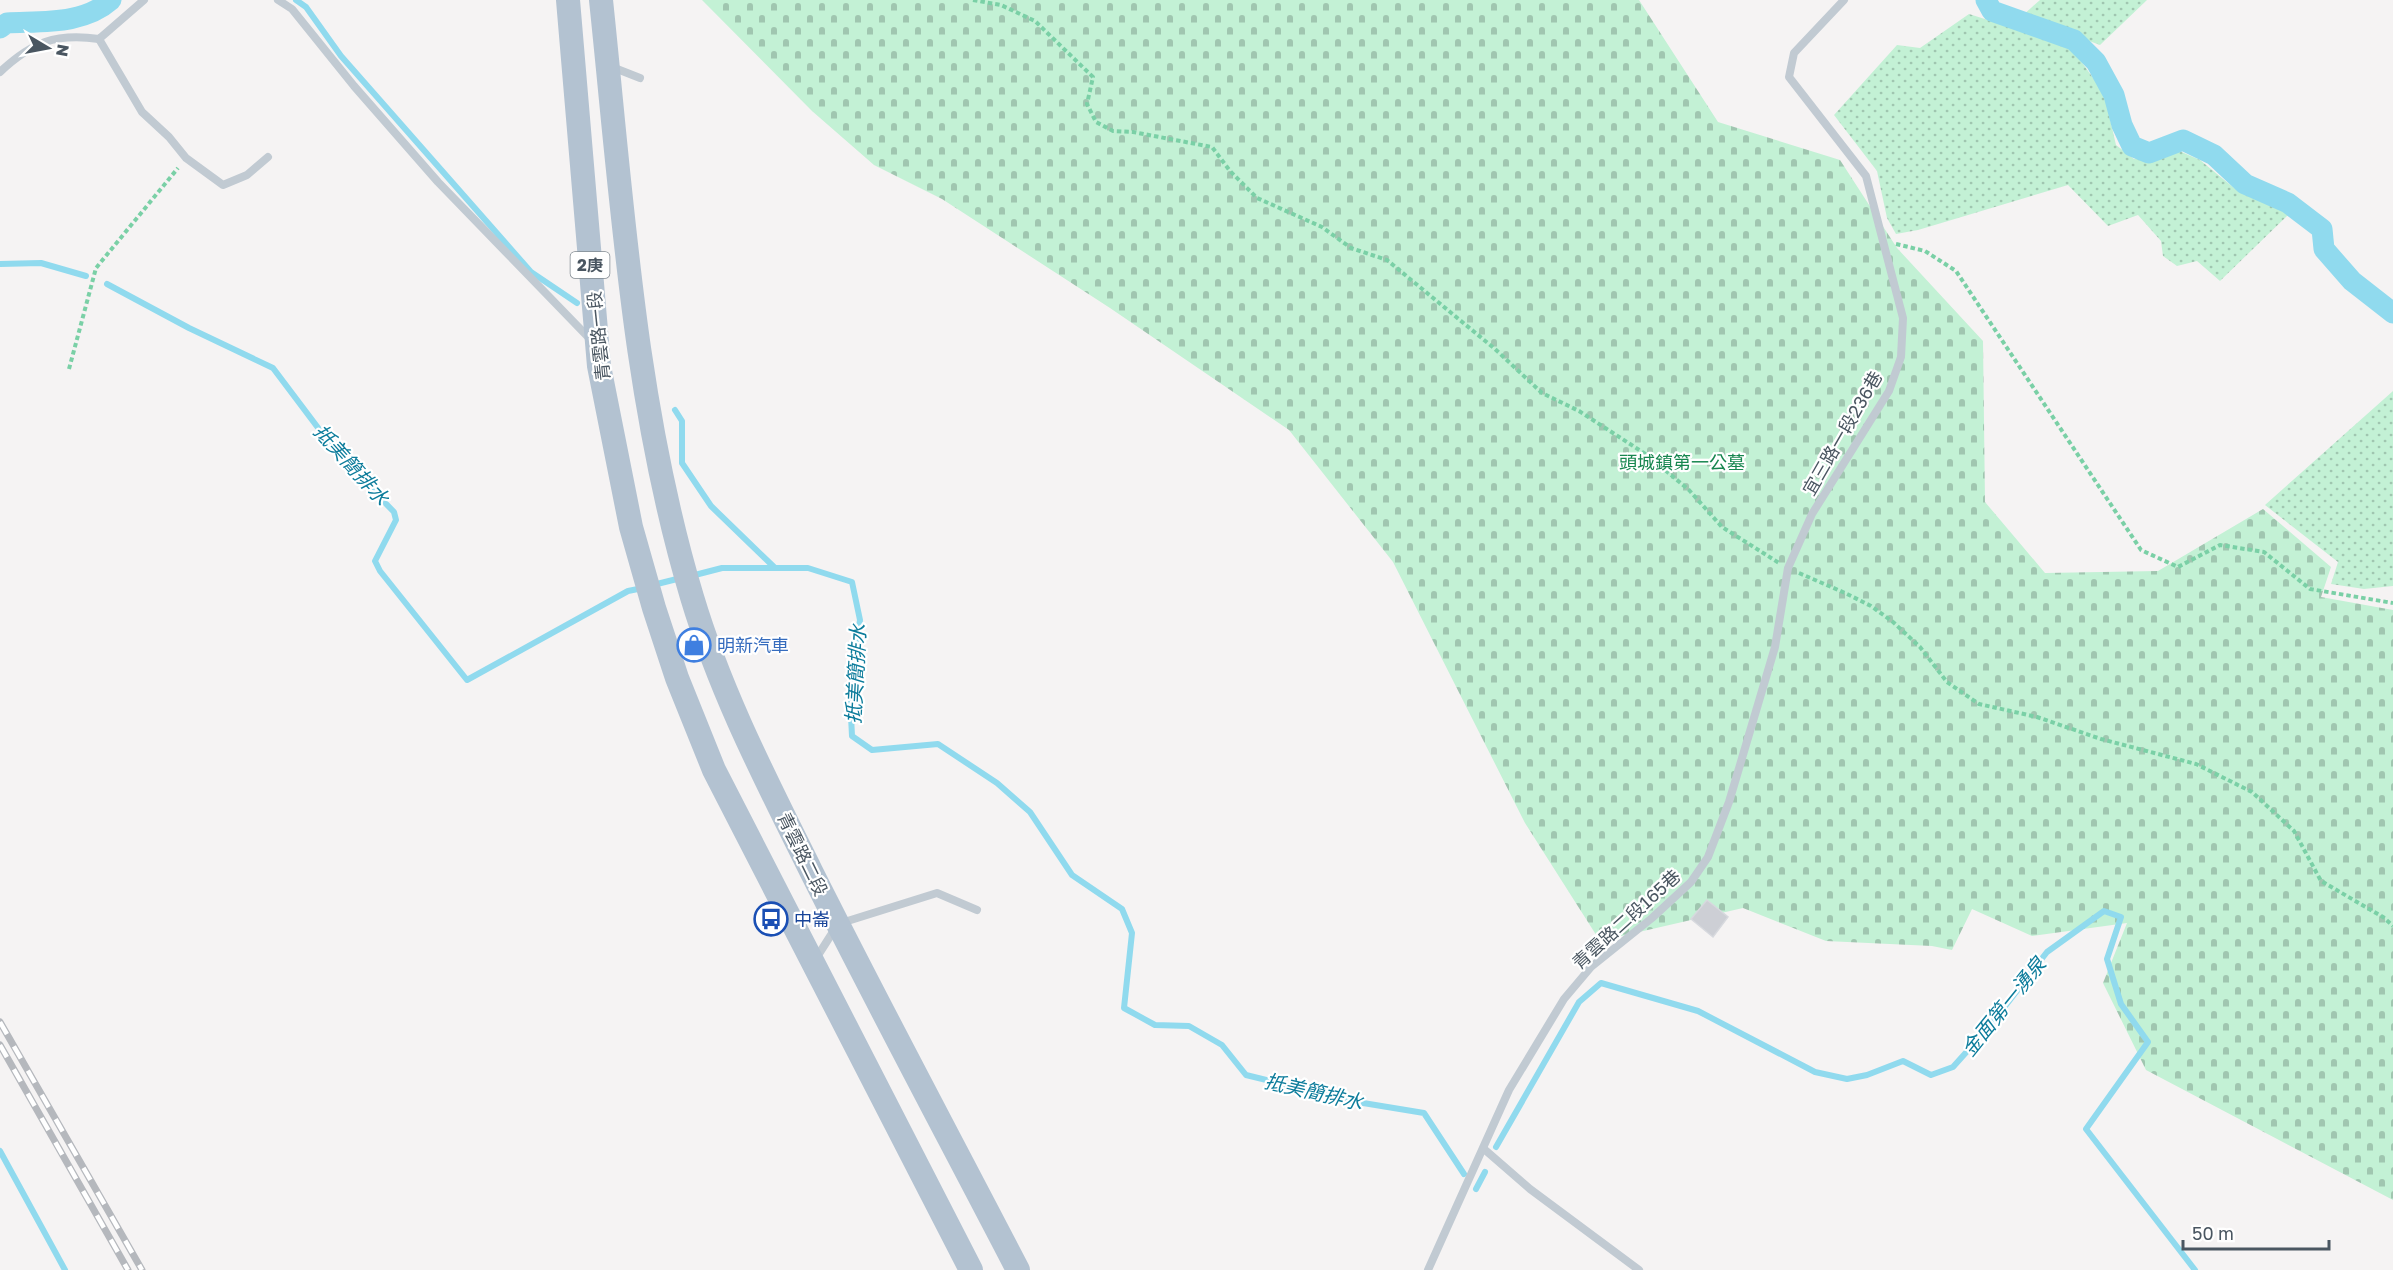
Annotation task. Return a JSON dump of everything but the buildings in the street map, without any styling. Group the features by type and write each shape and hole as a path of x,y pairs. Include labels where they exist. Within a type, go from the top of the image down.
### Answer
{"main road":[{"name":"青雲路一段","path":"568,0 599,366 632,526 654,609 677,678 714,770 813,964"},
{"name":"2庚","path":"601,0 608,66"},
{"name":"青雲路二段","path":"608,66 636,337 671,520 692,598 714,665 745,737 838,924 1018,1270"},
{"name":"2庚","path":"813,964 971,1270"}],"lane":[{"path":"0,72 29,50 54,38 73,35 99,39 144,0"},
{"path":"278,0 292,9 354,86 438,182 597,347"},
{"name":"宜三路一段236巷","path":"1788,568 1812,514 1888,391 1901,357 1904,318 1866,176 1789,77 1794,53 1844,0"},
{"path":"99,39 142,112 169,137 186,158 223,185 247,175 268,157"},
{"path":"608,66 640,78"},
{"name":"青雲路二段165巷","path":"1428,1270 1509,1090 1564,999 1591,967 1652,918 1691,882 1708,857 1729,802 1775,647 1788,568"},
{"path":"813,964 838,924 937,893 977,910"},
{"path":"1484,1149 1530,1190 1639,1270"}],"path":[{"path":"973,0 1001,5 1035,21 1093,77 1087,104 1096,122 1113,131 1133,132 1212,147 1230,171 1257,198 1322,227 1352,248 1387,261 1495,350 1542,393 1579,411 1647,455 1689,490 1722,527 1788,568 1845,593 1893,622 1920,647 1947,682 1979,704 2037,717 2101,739 2196,764 2252,792 2294,831 2321,880 2383,917 2393,926"},
{"path":"69,369 96,268 186,158"},
{"path":"1884,241 1925,250 1956,271 2141,550 2178,567 2220,545 2264,552 2310,589 2393,603"}],"green space":[{"name":"頭城鎮第一公墓","path":"702,0 1639,0 1718,122 1840,160 1897,248 1983,341 1985,502 2045,573 2158,571 2263,509 2331,567 2321,597 2393,610 2393,1200 2146,1070 2103,983 2127,923 2032,936 1972,909 1952,950 1932,946 1826,941 1743,908 1600,941 1525,823 1393,562 1289,430 1110,308 942,199 874,165 812,111"},
{"path":"2040,0 2147,0 2100,45 2022,16"},
{"path":"1969,14 2070,46 2104,93 2116,145 2134,159 2177,150 2200,160 2234,188 2289,214 2220,281 2197,261 2177,266 2163,256 2161,241 2138,215 2108,226 2068,185 1918,230 1896,234 1887,218 1877,171 1834,115 1897,45 1920,48"},
{"path":"2393,391 2393,586 2364,589 2331,584 2338,562 2265,505"}],"waterway":[{"path":"0,28 7,23 75,18 88,14 111,0"},
{"path":"296,0 306,7 341,56 531,272 577,303"},
{"path":"1986,0 1992,11 2074,40 2096,62 2114,95 2122,125 2132,146 2149,153 2183,140 2214,155 2245,184 2288,203 2322,229 2324,249 2352,281 2393,313"},
{"name":"抵美簡排水","path":"0,264 41,263 86,276"},
{"name":"抵美簡排水","path":"107,284 189,328 273,368 337,453 394,512 396,520 375,561 380,571 467,680 628,591 643,588"},
{"path":"675,410 682,421 682,463 711,506 774,567"},
{"name":"抵美簡排水","path":"691,576 722,568 808,568 852,582 860,620 850,696 852,736 872,750 938,744 997,783 1030,812 1072,875 1122,909 1132,933 1124,1008 1155,1025 1189,1026 1222,1045 1246,1075 1351,1101 1424,1113 1464,1174"},
{"name":"抵美簡排水","path":"653,585 681,578"},
{"name":"金面第一湧泉","path":"1496,1147 1579,1002 1601,983 1698,1011 1815,1072 1847,1079 1867,1075 1903,1061 1931,1075 1953,1067 1988,1028 2047,952 2104,911 2121,917 2107,959 2121,1004 2148,1042 2086,1129 2195,1270"},
{"path":"0,1151 65,1270"},
{"name":"金面第一湧泉","path":"1476,1189 1485,1172"}],"railway":[{"path":"0,1022 142,1270"},
{"path":"0,1045 128,1270"}],"place":[{"name":"明新汽車","path":"694,645"},
{"name":"中崙","path":"771,919"}]}
